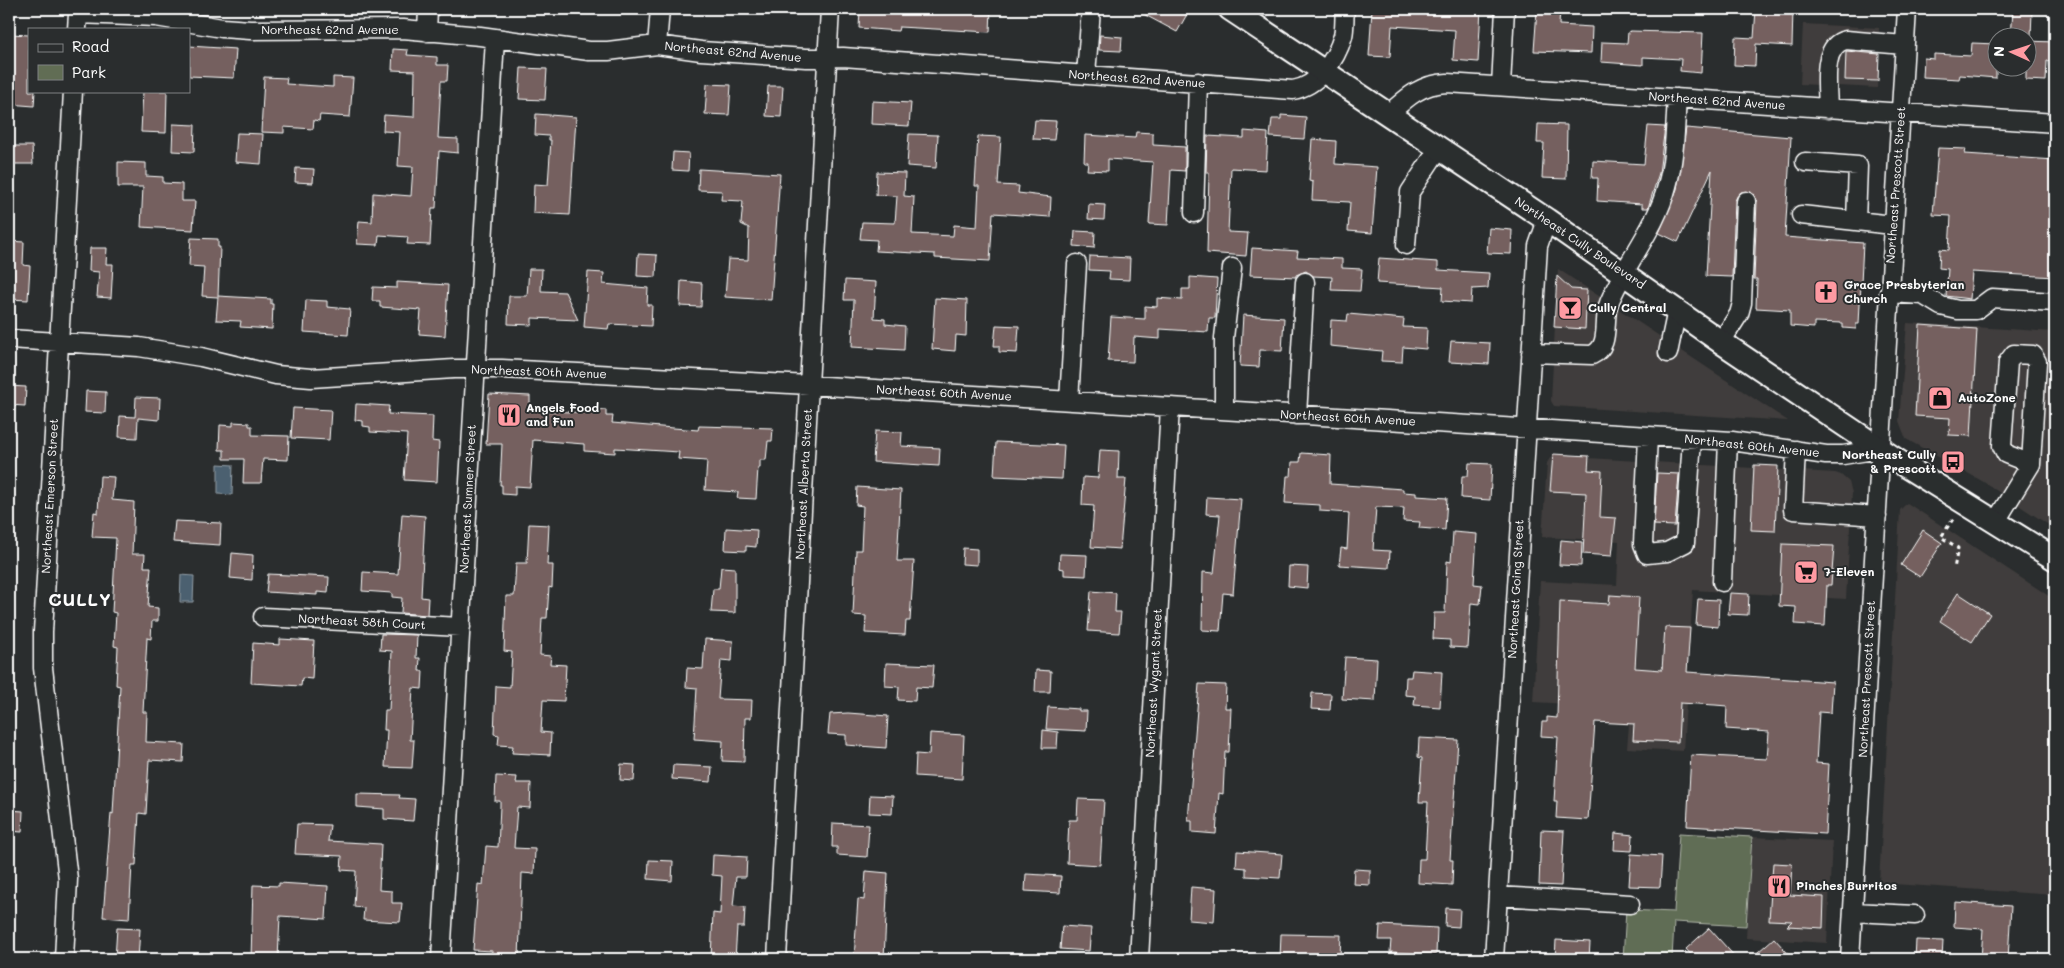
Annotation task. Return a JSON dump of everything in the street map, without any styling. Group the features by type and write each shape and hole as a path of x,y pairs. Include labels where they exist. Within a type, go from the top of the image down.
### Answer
{"main road":[{"name":"Northeast Cully Boulevard","path":"1230,9 1626,273 1721,342 1880,449 2055,559"}],"street":[{"path":"427,32 428,9"},
{"path":"657,46 660,9"},
{"name":"Northeast Alberta Street","path":"777,959 830,9"},
{"path":"1086,75 1091,9"},
{"path":"1325,72 1343,36 1345,9"},
{"path":"1501,86 1505,9"},
{"name":"Northeast Prescott Street","path":"1850,959 1907,9"},
{"name":"Northeast 62nd Avenue","path":"77,22 156,13 197,25 240,30 372,28 495,39 589,51 657,46 711,52 806,58 843,57 1293,90 1305,88 1325,72"},
{"name":"Northeast Sumner Street","path":"441,959 495,39"},
{"path":"1828,109 1828,66 1833,48 1839,41 1904,45"},
{"path":"1194,213 1198,82"},
{"name":"Northeast 62nd Avenue","path":"1389,114 1412,93 1432,83 2055,123"},
{"name":"Northeast Emerson Street","path":"64,959 68,879 43,668 43,632 73,92"},
{"path":"1531,353 1592,355 1598,352 1605,340 1608,304 1626,273 1667,186 1677,98"},
{"path":"1406,245 1410,192 1439,148"},
{"path":"1805,162 1858,166 1856,221"},
{"path":"1721,342 1739,314 1742,303 1746,200"},
{"path":"1801,215 1893,225"},
{"name":"Northeast Going Street","path":"1494,959 1538,246 1547,220"},
{"path":"1069,401 1077,264"},
{"path":"1224,410 1224,338 1232,268"},
{"path":"1297,414 1305,282"},
{"path":"1889,293 1923,295 1941,306 1958,310 1976,310 1992,298 2055,302"},
{"path":"1668,353 1677,310"},
{"name":"Northeast 60th Avenue","path":"9,339 168,351 276,375 312,378 475,369 809,385 1526,428 1728,441 1843,455 1880,449"},
{"path":"1996,521 2031,464 2037,362 2033,355 2014,354 2008,362 2002,446 2006,454 2031,464"},
{"name":"Northeast Wygant Street","path":"1138,959 1170,407"},
{"path":"1648,436 1642,544 1647,554 1667,552 1685,543 1692,439"},
{"path":"1722,582 1728,441"},
{"path":"1796,450 1793,510 1877,516"},
{"name":"Northeast 58th Court","path":"263,616 461,627"},
{"path":"1498,896 1630,904"},
{"path":"1854,912 1915,915"}],"path":[{"path":"1954,569 1958,548 1941,537 1964,502"}],"shaded area":[{"path":"1803,24 1879,28 1877,88 1800,84"},
{"path":"1558,269 1788,421 1554,406 1551,401"},
{"path":"1907,323 2055,332 2055,529 1982,481 1906,439 1899,421"},
{"path":"1555,456 1835,473 1841,475 1849,482 1852,493 1846,599 1693,590 1683,751 1627,748 1629,725 1607,723 1607,706 1533,702 1540,581 1617,585 1619,541 1542,537 1547,463 1550,458"},
{"path":"1907,503 2055,600 2055,895 1879,883 1900,510"},
{"path":"1752,837 1832,841 1827,943 1746,938"}],"green space":[{"path":"1679,833 1752,837 1746,926 1674,922 1672,959 1623,959 1626,910 1674,912"}],"water":[{"path":"218,464 233,465 232,495 218,494"},
{"path":"181,575 194,576 193,602 180,602"}],"building":[{"path":"860,9 991,9 990,32 899,27 898,31 859,28"},
{"path":"1134,9 1190,9 1177,32"},
{"path":"1372,9 1481,9 1478,62 1453,60 1455,30 1392,26 1390,57 1369,56"},
{"path":"1560,9 1559,25 1592,27 1591,53 1534,51 1537,10"},
{"path":"1756,9 1793,9 1792,46 1756,44 1755,66 1734,65 1735,37 1754,38"},
{"path":"2013,11 2032,12 2031,28 2012,28"},
{"path":"1628,32 1703,33 1701,73 1680,71 1681,59 1643,57 1643,65 1601,62 1602,42 1627,43"},
{"path":"9,34 28,35 28,92 35,92 34,106 9,104"},
{"path":"1100,35 1122,37 1121,51 1099,50"},
{"path":"2036,41 2055,42 2055,62 2047,61 2046,81 2026,80 2026,78 2036,78"},
{"path":"1972,43 1986,44 1986,77 1960,75 1959,79 1923,77 1924,58 1934,59 1934,54 1971,56"},
{"path":"190,46 236,49 234,78 190,76"},
{"path":"393,49 408,50 407,55 437,57 437,65 448,65 447,81 441,81 438,138 458,139 458,153 439,151 436,208 432,208 430,245 407,244 408,237 379,235 378,245 357,244 359,221 372,222 373,193 411,196 413,167 398,166 400,132 383,131 384,115 414,117 415,71 392,70"},
{"path":"1846,51 1879,54 1878,81 1845,80"},
{"path":"521,68 547,69 545,100 519,99"},
{"path":"264,77 287,78 286,84 333,87 333,77 353,78 350,117 320,115 319,121 314,120 313,129 284,127 284,133 261,132"},
{"path":"707,84 731,85 729,115 705,114"},
{"path":"768,86 783,86 781,117 766,116"},
{"path":"143,92 167,92 166,133 141,132"},
{"path":"872,101 911,103 909,126 871,124"},
{"path":"536,114 576,117 570,215 533,213 534,184 548,185 551,140 549,140 549,136 535,135"},
{"path":"1281,115 1306,117 1304,139 1270,137 1272,119 1281,119"},
{"path":"1035,120 1056,121 1054,140 1033,139"},
{"path":"173,124 195,125 194,152 172,151"},
{"path":"1538,124 1567,125 1566,179 1542,178 1544,143 1537,143"},
{"path":"1648,126 1665,127 1659,173 1648,208 1642,208 1642,204 1597,201 1598,178 1592,178 1593,161 1644,164"},
{"path":"1686,128 1791,137 1785,237 1863,243 1859,324 1856,324 1856,329 1843,328 1843,323 1814,322 1814,328 1790,326 1790,310 1756,308 1757,279 1754,279 1757,201 1751,192 1741,192 1735,200 1732,277 1706,276 1712,170 1678,242 1659,233 1677,189"},
{"path":"1244,131 1268,133 1266,170 1231,168 1228,232 1248,233 1246,256 1207,253 1209,172 1206,172 1207,136 1244,138"},
{"path":"1136,132 1153,133 1153,145 1185,147 1185,171 1171,170 1168,225 1149,224 1153,162 1108,159 1108,171 1087,170 1088,162 1084,162 1085,135 1135,138"},
{"path":"237,133 263,134 261,164 235,162"},
{"path":"909,134 938,135 936,168 907,166"},
{"path":"978,136 1001,137 998,185 1019,186 1018,193 1051,197 1050,217 993,213 990,261 935,258 935,254 876,251 877,240 860,239 862,222 895,223 897,196 876,195 877,172 905,173 904,196 914,197 912,234 953,236 954,225 977,227 979,186 975,186"},
{"path":"1312,139 1336,141 1335,164 1377,167 1372,233 1348,231 1350,202 1312,200 1313,182 1309,181"},
{"path":"9,146 32,146 33,164 9,164"},
{"path":"1938,148 1966,149 1965,154 2055,160 2055,277 1972,272 1970,299 1946,296 1948,269 1939,268 1940,249 1949,250 1951,216 1933,215"},
{"path":"673,152 689,153 688,171 672,170"},
{"path":"118,162 146,163 146,176 163,177 163,183 182,184 182,201 195,201 193,230 141,227 143,187 118,187"},
{"path":"296,168 314,169 313,183 295,182"},
{"path":"699,169 780,174 771,300 725,297 728,259 748,260 749,228 741,224 743,201 721,200 722,191 698,190"},
{"path":"1089,204 1105,205 1104,220 1088,219"},
{"path":"1489,228 1512,230 1511,254 1487,253"},
{"path":"1075,231 1095,232 1094,248 1074,246"},
{"path":"191,238 218,239 218,247 220,247 218,296 271,299 271,304 273,304 272,329 240,327 241,321 216,320 218,297 202,296 204,267 189,266"},
{"path":"9,241 24,242 23,265 30,266 28,300 10,299"},
{"path":"90,248 107,248 106,264 113,264 111,298 97,297 99,272 89,271"},
{"path":"1252,248 1298,251 1297,257 1342,259 1342,268 1362,269 1360,291 1331,290 1332,277 1313,276 1306,271 1296,275 1296,277 1250,275"},
{"path":"638,254 657,255 656,277 637,276"},
{"path":"1090,256 1130,258 1129,280 1109,279 1110,271 1089,270"},
{"path":"1379,258 1438,262 1438,270 1489,273 1488,288 1472,289 1471,303 1442,301 1443,287 1377,283"},
{"path":"529,269 542,269 541,291 565,292 578,320 532,318 532,325 508,324 509,296 527,296"},
{"path":"588,272 604,273 603,284 648,288 647,305 652,305 651,326 609,324 608,329 584,327"},
{"name":"Cully Central","path":"1557,276 1571,289 1587,290 1585,329 1554,327"},
{"path":"1190,277 1217,279 1215,318 1209,318 1208,332 1160,329 1160,339 1134,337 1133,362 1108,361 1111,317 1145,319 1145,306 1157,307 1157,298 1182,300 1182,289 1190,289"},
{"path":"845,280 876,282 874,318 885,319 885,324 905,326 904,350 852,347 854,300 844,300"},
{"path":"681,281 702,283 701,307 680,306"},
{"path":"397,282 448,285 445,336 419,334 421,310 380,307 380,301 372,301 373,287 397,288"},
{"path":"935,298 967,300 966,336 956,335 955,351 932,349"},
{"path":"306,300 327,301 327,307 350,309 348,335 304,332"},
{"path":"1348,314 1404,319 1403,327 1427,328 1426,349 1403,347 1402,362 1381,361 1382,351 1330,346 1331,320 1347,321"},
{"path":"1243,315 1284,318 1282,351 1260,350 1259,367 1240,366"},
{"path":"996,325 1019,326 1017,353 999,352 999,346 994,346"},
{"path":"1920,325 1977,329 1971,436 1949,435 1950,418 1915,416"},
{"path":"1451,341 1490,343 1489,364 1449,362"},
{"path":"9,386 26,387 25,406 9,405"},
{"path":"86,391 106,392 105,413 85,412"},
{"path":"489,394 530,396 530,410 590,413 590,409 606,410 606,416 613,416 612,423 698,430 699,426 773,428 772,441 768,441 766,460 760,460 760,468 758,468 756,499 737,498 738,492 705,490 707,461 678,459 679,452 615,448 615,453 584,451 584,444 533,440 530,487 515,486 515,495 502,494 502,485 500,485 502,444 486,444"},
{"path":"136,397 160,398 159,420 138,418 137,438 119,437 120,416 135,417"},
{"path":"356,404 389,406 388,414 433,416 432,441 439,442 437,482 404,480 407,434 370,432 370,427 363,426 363,421 355,420"},
{"path":"293,408 331,410 329,440 291,438"},
{"path":"233,422 249,423 249,426 252,426 252,435 289,436 288,460 263,459 261,483 243,483 244,459 224,459 224,450 219,450 220,425 233,426"},
{"path":"875,431 902,432 901,446 940,448 939,466 873,462"},
{"path":"996,442 1064,445 1062,479 994,476"},
{"path":"1100,450 1119,451 1118,479 1126,479 1120,549 1091,547 1094,506 1082,505 1083,477 1098,478"},
{"path":"1301,453 1331,455 1330,484 1403,489 1403,492 1416,493 1416,496 1447,498 1445,530 1419,528 1420,522 1403,521 1404,508 1376,507 1373,550 1390,551 1389,568 1339,565 1341,548 1347,549 1349,513 1320,511 1320,505 1285,503 1287,476 1291,476 1292,462 1300,462"},
{"path":"1553,454 1589,456 1588,470 1602,471 1600,517 1616,518 1612,556 1583,554 1586,493 1550,491"},
{"path":"1469,463 1492,464 1490,500 1461,498 1462,476 1468,476"},
{"path":"1754,465 1778,466 1775,531 1751,530"},
{"path":"1657,473 1679,474 1675,526 1654,525"},
{"path":"100,476 114,477 112,500 134,502 132,554 145,554 144,567 151,567 148,607 158,608 158,621 152,621 151,639 147,638 143,712 147,712 146,742 184,744 183,762 149,760 146,814 139,813 136,865 132,865 129,919 103,917 111,813 113,814 120,686 116,685 118,647 114,646 116,613 112,612 116,538 92,537 94,512 98,513"},
{"path":"857,487 901,490 897,561 914,561 910,621 906,621 905,635 865,633 866,616 853,615 856,550 861,550 863,506 856,505"},
{"path":"1207,497 1241,499 1233,594 1223,593 1220,631 1202,630 1203,572 1214,573 1220,515 1206,514"},
{"path":"402,514 425,516 421,597 428,598 427,615 401,613 402,598 392,597 392,593 362,591 363,572 398,574"},
{"path":"175,521 221,523 220,545 173,542"},
{"path":"529,524 549,525 547,565 553,565 552,588 549,587 547,618 542,618 540,655 551,656 550,664 566,665 564,701 543,700 541,732 551,733 550,755 512,753 513,746 498,745 499,735 494,734 496,686 510,687 512,652 504,651 506,596 514,596 516,563 527,563"},
{"path":"726,528 757,530 756,547 746,546 746,551 725,550"},
{"path":"1923,530 1942,543 1920,577 1901,565"},
{"path":"1453,532 1477,534 1474,584 1482,585 1480,604 1471,603 1468,648 1450,647 1450,640 1433,639 1434,613 1445,613 1447,561 1451,562"},
{"path":"1561,540 1582,542 1581,566 1559,565"},
{"path":"1782,544 1834,546 1831,585 1827,585 1825,626 1795,624 1796,607 1779,606"},
{"path":"963,548 977,549 977,565 962,564"},
{"path":"232,553 253,555 252,580 230,578"},
{"path":"1060,554 1087,555 1086,576 1064,575 1064,569 1059,568"},
{"path":"1289,566 1308,567 1307,588 1288,586"},
{"path":"721,567 735,568 735,613 711,612 713,589 719,589"},
{"path":"268,574 329,577 328,593 317,592 317,595 266,592"},
{"path":"1091,591 1116,593 1115,612 1121,612 1119,633 1088,631"},
{"path":"1730,593 1749,594 1748,615 1728,614"},
{"path":"1958,593 1990,614 1972,642 1940,621"},
{"path":"1610,595 1639,597 1635,668 1662,670 1665,627 1690,628 1687,672 1833,682 1831,713 1819,712 1816,763 1829,764 1825,834 1687,826 1691,755 1767,759 1769,732 1726,729 1727,706 1715,705 1680,703 1678,742 1633,740 1634,724 1595,722 1588,820 1556,818 1557,801 1554,801 1558,737 1541,736 1542,722 1547,722 1547,717 1557,718 1560,601 1609,604"},
{"path":"1698,599 1719,600 1718,627 1696,625"},
{"path":"381,634 417,635 416,658 420,658 419,671 423,671 422,689 413,688 410,740 414,740 412,768 385,767 387,730 384,730 385,710 389,710 392,651 380,650"},
{"path":"280,639 314,641 312,679 302,678 301,686 251,683 253,643 280,645"},
{"path":"705,639 733,641 732,661 721,660 718,699 752,700 751,718 745,718 744,762 722,761 723,741 694,739 697,688 686,687 687,668 703,669"},
{"path":"1345,657 1377,659 1375,701 1342,699"},
{"path":"886,663 934,665 932,688 916,687 915,701 898,700 899,687 885,686"},
{"path":"1036,670 1051,671 1050,692 1035,692"},
{"path":"1412,670 1442,672 1440,707 1414,705 1415,696 1405,695 1406,677 1411,677"},
{"path":"1199,684 1226,685 1225,708 1231,708 1229,752 1225,752 1223,794 1219,793 1216,834 1192,832 1192,821 1188,821"},
{"path":"1312,693 1331,694 1330,710 1311,709"},
{"path":"1048,707 1087,711 1086,731 1046,729"},
{"path":"848,713 888,716 886,748 846,745 846,735 828,734 830,714"},
{"path":"1043,730 1058,732 1057,748 1042,748"},
{"path":"930,733 964,735 962,779 915,776 916,754 929,755"},
{"path":"1419,738 1458,740 1450,860 1453,860 1452,885 1418,883 1419,859 1425,859 1428,802 1419,802 1422,758 1418,757"},
{"path":"621,764 635,765 634,781 620,780"},
{"path":"673,765 712,767 711,782 672,779"},
{"path":"496,776 517,777 516,783 531,783 530,808 517,807 514,848 535,849 534,874 522,873 519,959 491,959 492,951 473,950 478,884 483,885 486,846 498,847 500,801 495,801"},
{"path":"357,794 400,795 399,798 415,799 413,821 384,819 384,809 357,807"},
{"path":"870,795 893,796 892,814 869,813"},
{"path":"1078,799 1104,800 1100,865 1067,863 1069,820 1077,820"},
{"path":"9,810 23,811 22,832 9,831"},
{"path":"833,823 869,825 867,857 837,855 837,847 832,847"},
{"path":"297,824 330,825 328,841 381,844 379,890 392,891 392,903 402,903 400,922 363,920 364,908 354,907 356,871 341,870 342,856 295,854"},
{"path":"1541,830 1564,831 1561,886 1539,885"},
{"path":"1615,833 1633,835 1632,851 1614,850"},
{"path":"1237,851 1282,854 1280,878 1246,876 1246,868 1236,867"},
{"path":"1631,854 1662,856 1660,887 1629,886"},
{"path":"713,855 747,857 746,877 736,877 733,906 745,907 744,927 737,927 735,959 711,959 713,913 720,914 722,876 712,875"},
{"path":"649,860 673,861 672,881 648,879"},
{"path":"1773,863 1792,864 1790,895 1824,897 1823,928 1787,926 1792,921 1769,920"},
{"path":"1354,869 1370,870 1370,885 1353,884"},
{"path":"866,871 888,873 884,959 854,959 858,899 864,900"},
{"path":"1026,874 1061,876 1060,893 1025,891"},
{"path":"279,883 328,886 326,919 280,916 278,959 251,959 253,885 279,886"},
{"path":"1191,887 1216,889 1214,922 1189,920"},
{"path":"1955,902 2011,906 2008,959 1981,959 1983,929 1954,927"},
{"path":"1446,908 1460,909 1459,927 1445,926"},
{"path":"1380,925 1437,928 1436,955 1390,952 1391,940 1379,940"},
{"path":"1062,926 1091,928 1089,951 1060,949"},
{"path":"117,928 140,929 138,959 115,959"},
{"path":"1709,928 1737,959 1695,959 1686,949"},
{"path":"1281,934 1341,935 1340,957 1304,955 1304,959 1280,959"},
{"path":"1774,938 1793,959 1750,959"},
{"path":"1556,940 1590,942 1589,959 1555,959"},
{"path":"1916,940 1943,941 1942,959 1915,959"}],"place":[{"name":"Grace Presbyterian Church","path":"1826,292"},
{"name":"Cully Central","path":"1570,308"},
{"name":"AutoZone","path":"1940,398"},
{"name":"Angels Food and Fun","path":"509,415"},
{"name":"Northeast Cully & Prescott","path":"1953,462"},
{"name":"7-Eleven","path":"1806,572"},
{"name":"Pinches Burritos","path":"1779,886"}],"district":[{"name":"CULLY","path":"80,600"}]}
